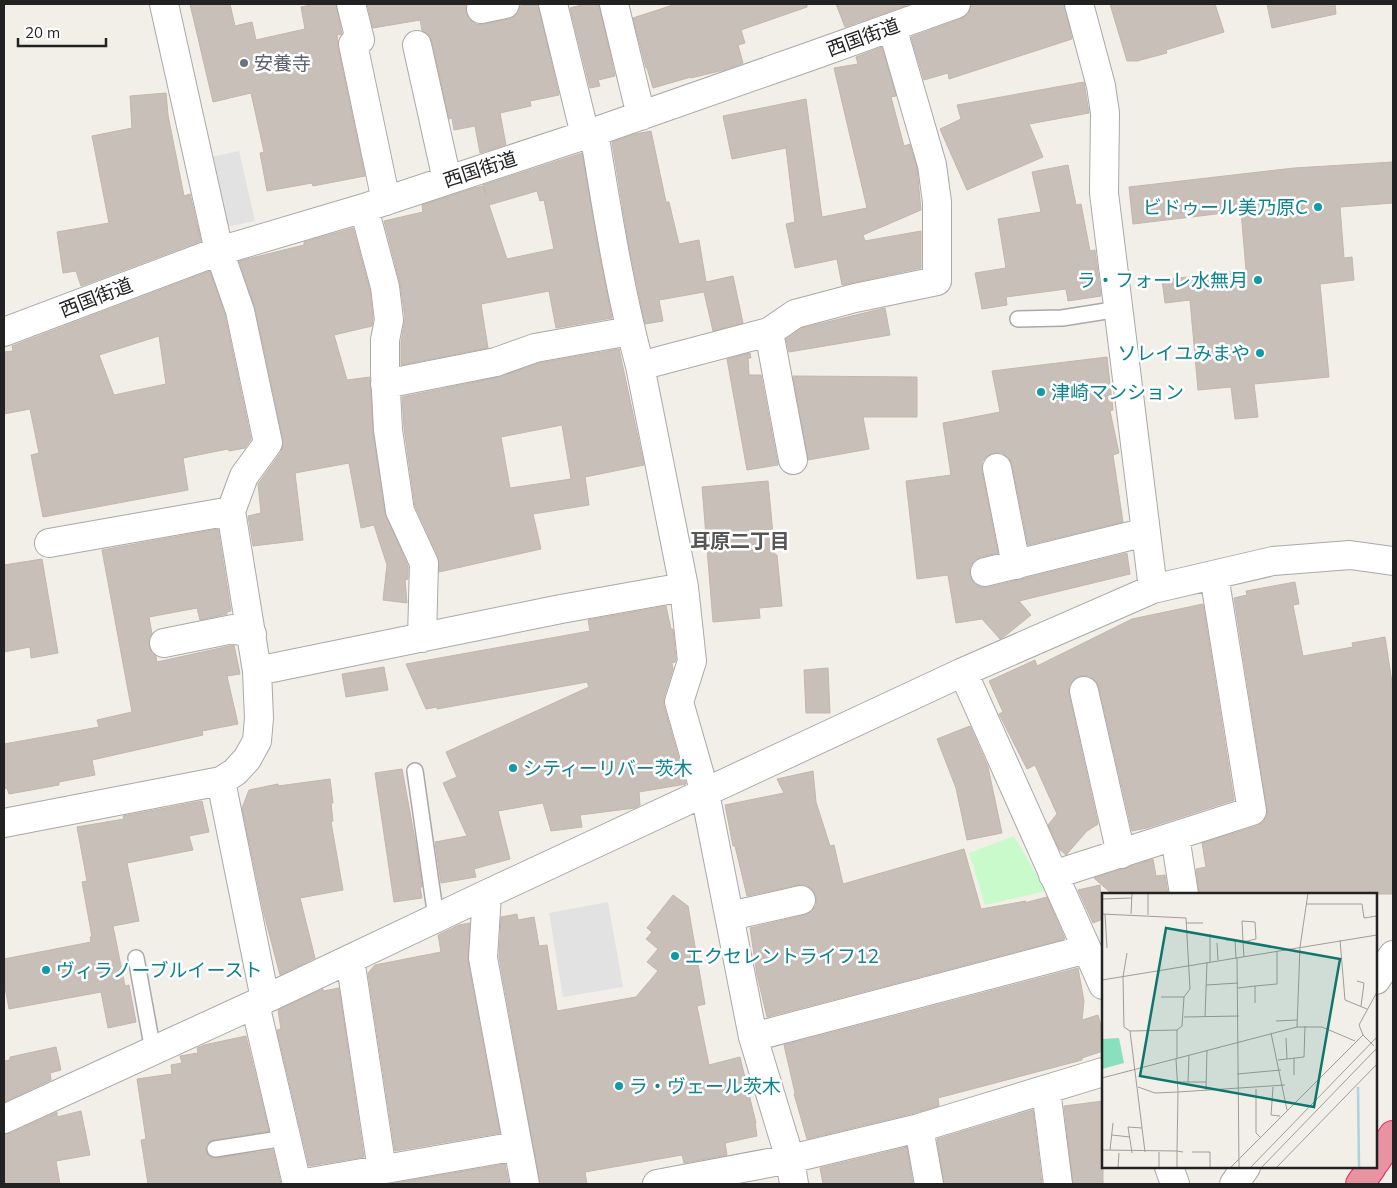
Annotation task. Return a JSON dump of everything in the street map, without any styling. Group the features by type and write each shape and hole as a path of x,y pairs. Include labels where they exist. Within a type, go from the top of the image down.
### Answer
{"highway":[{"path":"1377,1159 1393,1135"},
{"path":"1360,1184 1371,1168"}],"street":[{"path":"4,823 221,781 235,772 257,741 260,718 257,671 232,511 244,476 268,442 240,312 219,251 164,4"},
{"path":"352,4 360,40 353,44 389,320 385,340 388,430 400,511 424,564 422,638"},
{"path":"553,4 589,133 630,332 640,366 684,587 692,661 679,702 705,793 753,1037 792,1172"},
{"path":"614,4 640,116"},
{"name":"西国街道","path":"4,332 219,251 375,204 640,116 956,4"},
{"path":"1079,4 1101,86 1105,113 1104,193 1153,590"},
{"path":"640,366 769,332 795,314 856,298 937,281 937,202 932,165 892,27"},
{"path":"417,45 447,180"},
{"path":"386,384 496,362 535,348 630,332"},
{"path":"769,332 793,460"},
{"path":"997,468 1016,564"},
{"path":"49,543 232,511"},
{"path":"986,572 1146,532"},
{"path":"4,1119 260,1002 350,958 963,672 1153,590 1273,561 1350,555 1393,561"},
{"path":"1053,875 1252,811 1214,575"},
{"path":"257,671 684,587"},
{"path":"164,643 232,629 252,634"},
{"path":"963,672 1102,983"},
{"path":"1084,691 1121,854"},
{"path":"221,781 260,1002 286,1138 298,1184 517,1146"},
{"path":"1175,836 1184,893"},
{"path":"487,894 483,958 525,1184"},
{"path":"730,916 801,900"},
{"path":"753,1037 1087,949"},
{"path":"1377,979 1393,955"},
{"path":"350,958 382,1170"},
{"path":"657,1184 792,1172 919,1128 1102,1072"},
{"path":"1046,1090 1058,1184"},
{"path":"919,1128 929,1184"},
{"path":"1170,1168 1175,1184"},
{"path":"1234,1184 1245,1168"}],"lane":[{"path":"1018,319 1062,318 1118,309"},
{"path":"415,771 436,918"},
{"path":"136,958 153,1051"},
{"path":"215,1149 286,1138"}],"green space":[{"path":"1014,836 1046,891 985,905 969,853"}],"shaded area":[{"path":"239,151 255,221 221,228 206,158"},
{"path":"608,902 623,987 563,997 549,913"}],"building":[{"path":"190,4 230,4 235,26 252,22 256,40 305,29 301,7 315,4 336,4 342,34 337,35 338,47 365,176 313,186 312,183 267,191 260,153 264,152 251,93 213,102"},
{"path":"367,4 466,4 466,12 469,19 476,24 484,24 509,19 516,15 520,6 538,4 559,95 530,101 531,106 500,113 506,145 480,153 475,126 454,130 452,118 449,119 432,42 429,35 422,30 420,20 373,28"},
{"path":"585,4 599,4 615,76 598,80 600,86 590,88 570,8"},
{"path":"676,4 807,4 807,7 741,30 745,43 738,45 743,63 724,70 653,88 633,18"},
{"path":"836,4 910,4 845,27"},
{"path":"971,4 1064,4 1072,39 949,79 948,73 924,80 911,37 962,18 968,14"},
{"path":"1110,4 1215,4 1224,32 1166,50 1167,53 1137,61 1127,61"},
{"path":"1267,4 1335,4 1336,14 1272,28"},
{"path":"882,47 896,96 891,97 904,146 910,144 917,168 921,210 863,235 865,241 921,231 921,268 842,285 837,259 795,268 786,224 795,222 786,148 732,159 723,116 806,99 822,217 867,208 834,68 858,64 856,57"},
{"path":"1084,82 1089,113 1029,124 1043,157 967,190 940,129 961,119 957,105"},
{"path":"166,93 168,115 184,196 190,194 201,241 81,286 76,271 63,273 57,232 109,223 92,136 132,128 130,96"},
{"path":"651,131 666,202 669,202 679,244 699,240 706,282 733,276 743,323 713,331 704,292 659,300 663,321 645,324 629,247 612,142"},
{"path":"582,153 612,318 556,328 549,291 481,304 488,348 401,365 401,342 405,318 400,283 384,221 423,212 422,205 474,188 483,186 486,194 483,185","holes":["537,191 540,201 544,200 554,249 507,259 489,205"]},
{"path":"1393,162 1393,203 1340,207 1344,258 1352,257 1354,280 1320,284 1329,377 1254,384 1258,417 1235,419 1231,387 1198,390 1190,300 1165,303 1162,280 1246,270 1241,211 1133,224 1129,187 1294,168"},
{"path":"1068,165 1076,205 1081,204 1090,251 1095,250 1101,296 1068,301 1066,289 1006,297 1007,305 982,309 975,273 1006,268 998,219 1041,212 1032,172"},
{"path":"353,228 370,290 372,326 334,335 347,380 370,377 373,432 385,513 408,566 408,579 405,580 407,603 383,600 387,565 374,525 361,528 349,463 295,473 303,540 253,546 248,516 261,513 258,484 281,452 283,440 255,308 239,261 304,245 304,242"},
{"path":"210,271 225,315 251,439 245,448 229,451 228,449 183,458 188,490 43,517 31,455 39,453 30,409 4,414 4,352 13,351 12,346","holes":["159,336 166,384 114,395 99,355"]},
{"path":"885,308 890,335 789,352 786,339 802,328"},
{"path":"619,349 644,465 585,477 589,505 533,514 541,549 439,572 438,556 415,506 404,428 402,397 499,377 539,363","holes":["562,425 571,479 510,488 501,437"]},
{"path":"750,353 751,358 748,358 749,375 761,375 778,465 747,470 727,359"},
{"path":"1107,357 1113,410 1110,411 1119,453 1113,455 1123,522 1028,545 1012,465 1009,458 1002,453 994,453 986,457 982,462 982,471 998,553 975,560 970,567 970,575 974,583 981,587 989,587 1127,553 1130,574 1019,601 1031,615 1000,639 982,619 956,623 948,575 917,579 906,481 951,475 943,423 1000,412 992,371"},
{"path":"793,376 917,377 917,417 863,417 869,449 808,460"},
{"path":"768,481 782,606 759,608 760,618 713,622 702,487"},
{"path":"218,529 231,611 227,612 227,614 200,620 197,608 149,617 152,634 149,639 149,646 152,653 156,656 157,662 234,645 240,674 227,676 238,724 202,731 203,735 92,760 95,775 59,782 59,785 9,794 7,788 4,789 4,744 99,727 97,720 132,712 102,550"},
{"path":"42,559 58,653 31,658 30,647 4,652 4,565"},
{"path":"1295,582 1299,604 1293,605 1303,656 1353,647 1352,643 1385,637 1393,689 1393,894 1199,893 1196,869 1206,867 1202,843 1257,826 1263,822 1267,815 1234,598 1247,595 1246,591"},
{"path":"1203,604 1234,800 1132,831 1099,688 1096,681 1089,676 1080,676 1074,679 1069,686 1069,694 1098,824 1087,831 1066,855 1059,849 1048,825 1057,814 1035,765 1027,769 999,714 1003,712 989,681 1035,660 1037,666 1132,619"},
{"path":"666,606 671,629 673,629 676,659 672,663 673,669 664,697 664,706 686,784 639,792 640,805 635,808 580,815 582,827 551,831 543,803 498,811 510,859 474,869 476,877 441,883 435,842 467,836 443,783 457,777 446,752 589,687 587,682 437,709 437,707 426,709 406,664 590,631 588,620"},
{"path":"384,667 388,690 346,697 342,674"},
{"path":"828,668 830,713 806,713 804,670"},
{"path":"970,726 988,767 1002,833 967,840 956,788 937,739"},
{"path":"402,769 416,845 422,898 394,902 375,773"},
{"path":"813,771 816,802 830,846 834,845 843,884 964,849 981,909 1026,901 1024,903 1047,897 1065,939 767,1017 757,975 750,928 805,915 812,911 816,905 816,897 812,889 806,885 747,896 735,846 733,846 725,805 784,793 777,779"},
{"path":"330,779 333,803 331,803 333,821 331,822 343,890 300,898 315,958 280,975 264,914 242,808 249,790 278,784 278,786"},
{"path":"202,801 209,832 189,836 193,850 127,863 139,921 113,926 125,986 129,985 136,1022 108,1028 101,992 9,1009 4,981 4,959 91,942 90,937 92,937 82,882 87,881 77,827 124,819 123,816"},
{"path":"1153,859 1156,876 1165,875 1168,893 1111,893 1094,878"},
{"path":"1100,885 1102,919 1093,923 1078,890"},
{"path":"673,895 688,906 705,1004 697,1006 709,1065 740,1057 756,1123 757,1136 725,1143 727,1155 684,1163 682,1155 585,1172 587,1184 540,1184 499,957 501,917 517,914 518,920 534,917 539,946 547,945 557,1011 636,997 658,971 647,962 658,949 646,939 652,932 647,928"},
{"path":"470,923 468,961 500,1133 395,1151 368,973 375,965 441,952 438,935 459,925"},
{"path":"1078,968 1084,1001 1082,1020 1098,1015 1102,1029 1102,1051 1082,1058 1082,1060 938,1098 939,1106 915,1113 807,1139 794,1094 784,1045"},
{"path":"339,988 364,1157 309,1166 277,1030 281,1029 278,1010 323,989 323,991"},
{"path":"246,1036 269,1131 213,1140 206,1145 206,1151 208,1155 216,1158 273,1150 281,1184 148,1184 141,1140 146,1139 137,1079 172,1074 171,1065 182,1063 180,1056 198,1053 197,1048 204,1045"},
{"path":"56,1047 61,1070 50,1073 51,1080 4,1102 4,1061 10,1060 10,1057"},
{"path":"1102,1101 1103,1184 1073,1184 1064,1106"},
{"path":"1033,1110 1042,1184 944,1184 937,1139"},
{"path":"81,1111 90,1155 56,1161 60,1184 4,1184 4,1134 11,1133 57,1112 57,1117"},
{"path":"907,1147 913,1184 823,1184 820,1168"},
{"path":"505,1164 509,1184 389,1184"}],"place":[{"name":"安養寺","path":"244,63"},
{"name":"ビドゥール美乃原C","path":"1318,207"},
{"name":"ラ・フォーレ水無月","path":"1258,280"},
{"name":"ソレイユみまや","path":"1260,353"},
{"name":"津崎マンション","path":"1041,392"},
{"name":"シティーリバー茨木","path":"513,768"},
{"name":"エクセレントライフ12","path":"675,956"},
{"name":"ヴィラノーブルイースト","path":"46,970"},
{"name":"ラ・ヴェール茨木","path":"619,1086"}],"district":[{"name":"耳原二丁目","path":"740,541"}]}
